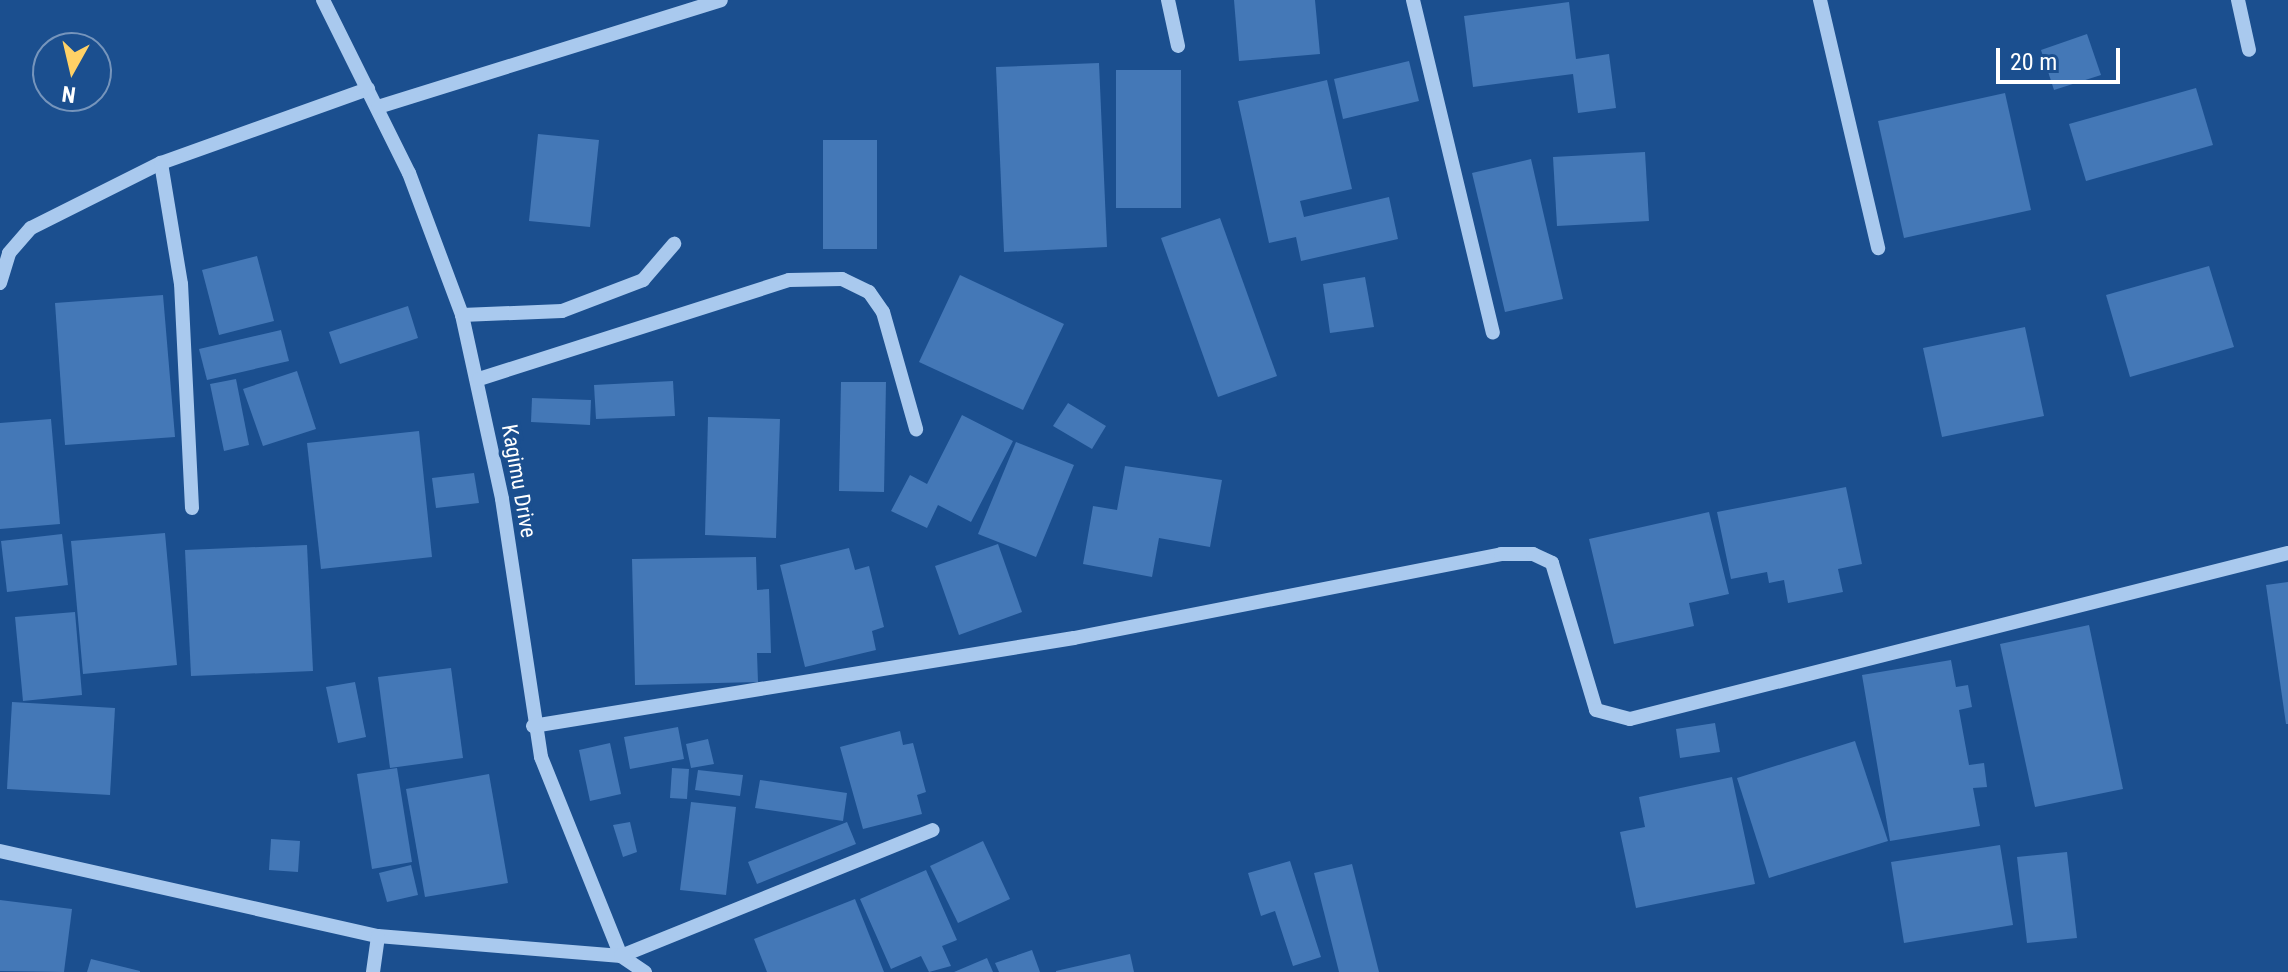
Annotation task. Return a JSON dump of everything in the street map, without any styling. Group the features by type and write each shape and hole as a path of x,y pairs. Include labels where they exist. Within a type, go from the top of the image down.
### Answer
{"street":[{"name":"Kagimu Drive","path":"323,0 409,173 462,315 479,379 502,499 533,726 553,795 621,956"},
{"path":"378,107 721,0"},
{"path":"1168,0 1178,46"},
{"path":"1413,0 1493,332"},
{"path":"1820,0 1878,248"},
{"path":"2238,0 2249,50"},
{"path":"0,283 9,253 31,228 161,163 368,89"},
{"path":"161,163 181,284 192,508"},
{"path":"462,315 562,311 643,280 674,244"},
{"path":"479,379 789,280 842,279 869,292 883,312 916,429"},
{"path":"533,726 1074,638 1501,554 1533,554 1552,563 1596,710 1630,719 2288,553"},
{"path":"0,851 378,936 621,956 933,830"},
{"path":"373,972 378,936"},
{"path":"621,956 645,972"}],"building":[{"path":"1234,0 1315,0 1320,54 1239,61"},
{"path":"1569,2 1576,59 1609,54 1616,108 1578,113 1573,74 1473,87 1464,16"},
{"path":"2087,34 2101,75 2054,90 2041,50"},
{"path":"1409,61 1419,101 1343,119 1334,79"},
{"path":"1099,63 1107,247 1004,252 996,67"},
{"path":"1116,70 1181,70 1181,208 1116,208"},
{"path":"1327,80 1352,189 1300,201 1304,217 1389,197 1398,239 1301,261 1296,237 1269,243 1238,101"},
{"path":"2196,88 2213,145 2086,181 2069,124"},
{"path":"2005,93 2031,210 1904,238 1878,121"},
{"path":"538,134 599,140 590,227 529,221"},
{"path":"823,140 877,140 877,249 823,249"},
{"path":"1645,152 1649,221 1557,226 1553,157"},
{"path":"1531,159 1563,299 1505,312 1472,173"},
{"path":"1220,218 1277,376 1218,397 1161,238"},
{"path":"257,256 274,321 219,335 202,270"},
{"path":"2209,266 2234,347 2130,377 2106,295"},
{"path":"960,275 1064,324 1023,410 919,362"},
{"path":"1365,277 1374,327 1330,333 1323,284"},
{"path":"163,295 175,437 65,445 55,303"},
{"path":"408,306 418,338 340,364 329,332"},
{"path":"2025,327 2044,416 1942,437 1923,348"},
{"path":"281,330 289,361 207,380 199,349"},
{"path":"297,371 316,429 263,446 243,389"},
{"path":"236,379 249,445 224,451 210,384"},
{"path":"673,381 675,416 596,419 594,385"},
{"path":"841,382 886,382 884,492 839,491"},
{"path":"532,398 591,400 590,425 531,422"},
{"path":"1068,403 1106,426 1092,449 1053,426"},
{"path":"962,415 1013,441 971,522 938,505 927,528 891,511 910,475 927,484"},
{"path":"708,417 780,419 776,538 705,535"},
{"path":"51,419 60,524 0,529 0,423"},
{"path":"419,431 432,557 321,569 307,443"},
{"path":"1016,442 1074,465 1036,557 978,534"},
{"path":"1125,466 1222,480 1210,547 1159,538 1152,577 1083,564 1093,506 1117,510"},
{"path":"474,473 479,503 436,508 432,478"},
{"path":"1846,487 1862,564 1838,569 1843,592 1788,603 1784,580 1769,583 1767,572 1731,579 1717,512"},
{"path":"1709,512 1729,594 1689,603 1694,626 1614,644 1589,539"},
{"path":"165,533 177,665 83,674 71,541"},
{"path":"62,534 68,585 7,592 1,541"},
{"path":"998,544 1022,612 959,635 935,566"},
{"path":"307,545 313,671 191,676 185,550"},
{"path":"849,548 855,570 869,566 884,627 872,631 876,650 805,667 780,565"},
{"path":"756,557 757,590 769,589 771,653 757,653 758,682 635,685 632,559"},
{"path":"2288,582 2288,724 2286,724 2266,585"},
{"path":"75,612 82,695 23,701 15,617"},
{"path":"2089,625 2123,789 2035,807 2000,644"},
{"path":"1951,660 1956,687 1968,685 1972,707 1959,710 1969,765 1984,763 1987,787 1973,788 1980,826 1890,841 1862,675"},
{"path":"451,668 463,758 390,768 378,677"},
{"path":"355,682 366,737 338,743 326,687"},
{"path":"12,702 115,708 110,795 7,789"},
{"path":"1715,723 1720,752 1680,758 1676,729"},
{"path":"678,727 684,759 630,769 624,737"},
{"path":"900,731 903,745 913,743 926,792 917,795 922,814 863,829 840,747"},
{"path":"708,739 714,764 691,768 686,744"},
{"path":"1855,741 1888,841 1769,878 1737,778"},
{"path":"610,743 621,794 590,801 579,750"},
{"path":"397,768 412,862 372,869 357,774"},
{"path":"672,768 689,769 687,799 670,798"},
{"path":"698,770 743,775 740,796 695,790"},
{"path":"489,774 508,883 425,897 406,789"},
{"path":"1732,777 1755,884 1636,908 1620,832 1645,827 1639,797"},
{"path":"760,780 847,793 843,821 755,808"},
{"path":"691,802 736,807 726,895 680,890"},
{"path":"630,822 637,852 623,857 613,825"},
{"path":"847,822 856,844 757,884 748,862"},
{"path":"271,839 300,841 298,872 269,870"},
{"path":"983,841 1010,899 958,923 930,866"},
{"path":"2000,845 2013,925 1904,943 1891,862"},
{"path":"2067,852 2077,938 2027,943 2017,857"},
{"path":"1290,861 1321,957 1293,966 1275,911 1261,916 1248,873"},
{"path":"1352,864 1379,972 1339,972 1314,873"},
{"path":"411,865 418,895 387,902 379,873"},
{"path":"926,870 957,940 942,946 951,966 929,972 921,956 891,969 860,899"},
{"path":"855,899 884,972 767,972 754,939"},
{"path":"0,900 72,909 64,972 0,971"},
{"path":"1032,950 1040,972 999,972 995,963"},
{"path":"1130,954 1134,972 1056,972 1056,971"},
{"path":"987,958 993,972 954,972"},
{"path":"91,959 140,971 140,972 87,972"}]}
